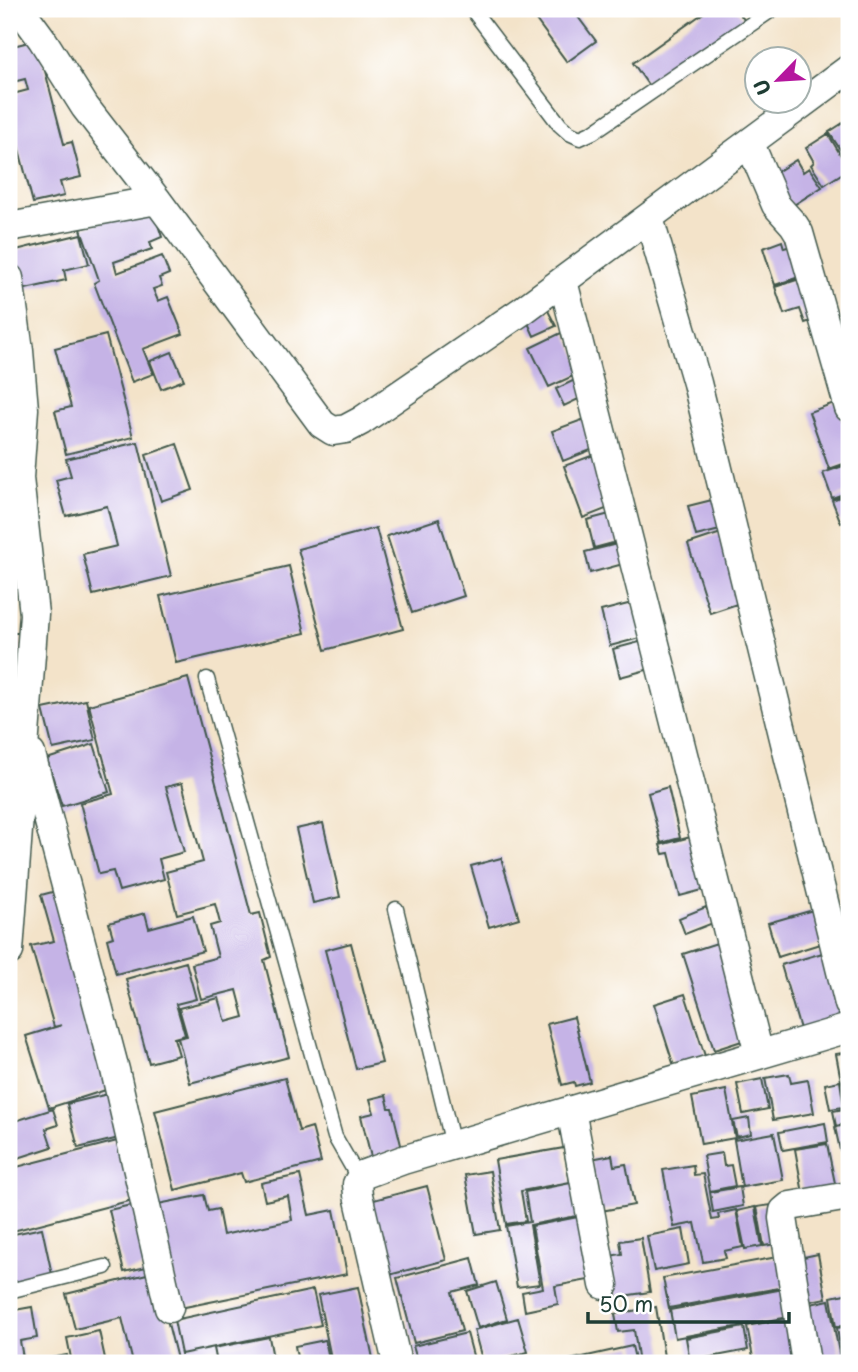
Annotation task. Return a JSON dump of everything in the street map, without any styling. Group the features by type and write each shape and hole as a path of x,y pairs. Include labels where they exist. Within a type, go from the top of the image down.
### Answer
{"street":[{"path":"20,9 42,38 85,107 322,424 333,431 346,429 361,421 469,348 649,219 849,69"},
{"path":"750,144 776,205 794,225 800,238 849,408"},
{"path":"9,227 157,200"},
{"path":"649,219 697,383 849,1004"},
{"path":"9,278 24,409 14,467 25,730 14,799 9,951"},
{"path":"564,281 759,1054"},
{"path":"25,730 115,1070 169,1308"},
{"path":"397,1363 358,1195 359,1179 369,1172 453,1145 849,1028"},
{"path":"571,1110 604,1285"},
{"path":"806,1363 783,1213 790,1206 849,1196"}],"lane":[{"path":"472,9 560,125 580,138 593,132 773,9"},
{"path":"206,679 335,1137 359,1179"},
{"path":"396,909 453,1145"},
{"path":"9,1291 105,1267"}],"building":[{"path":"528,9 572,9 596,41 567,62"},
{"path":"709,9 736,9 745,21 651,89 633,63"},
{"path":"37,40 64,144 72,142 81,177 60,182 64,196 33,203 9,111 9,95 28,90 25,79 9,83 9,47"},
{"path":"849,119 849,163 829,132"},
{"path":"828,134 849,169 824,185 811,165 814,162 806,148"},
{"path":"796,160 803,172 809,168 822,187 792,206 772,175"},
{"path":"138,209 141,217 154,213 162,237 150,242 152,249 114,262 117,273 162,256 169,274 159,278 162,286 153,289 158,301 168,297 183,334 143,349 153,374 132,382 94,283 99,280 81,229"},
{"path":"81,234 89,264 64,270 66,280 21,290 12,251"},
{"path":"782,241 784,248 795,245 805,275 775,285 763,248"},
{"path":"806,277 820,318 805,323 800,309 784,314 775,287"},
{"path":"545,305 556,326 534,336 524,314"},
{"path":"565,331 584,371 549,387 530,348"},
{"path":"106,335 133,437 66,454 55,411 71,407 55,348"},
{"path":"172,352 184,380 161,389 150,361"},
{"path":"583,376 591,393 564,406 556,389"},
{"path":"837,402 849,436 849,462 829,469 809,412"},
{"path":"590,417 601,446 563,461 552,431"},
{"path":"138,442 171,576 93,595 83,554 117,546 107,506 66,516 56,480 71,476 66,459"},
{"path":"177,444 193,490 161,501 146,455"},
{"path":"599,453 611,507 583,518 564,466"},
{"path":"849,464 849,492 832,498 823,473"},
{"path":"849,494 849,520 841,523 832,500"},
{"path":"720,498 728,528 696,536 688,506"},
{"path":"621,511 628,539 594,548 587,520"},
{"path":"439,519 464,596 412,613 387,536"},
{"path":"376,528 403,629 325,650 298,549"},
{"path":"724,532 746,601 710,613 688,544"},
{"path":"16,539 25,569 9,574 9,541"},
{"path":"629,541 634,561 590,573 585,552"},
{"path":"289,566 305,633 176,663 160,596"},
{"path":"632,603 647,636 610,646 601,611"},
{"path":"9,633 19,633 21,662 9,662"},
{"path":"647,640 654,668 620,677 613,649"},
{"path":"9,667 16,667 21,742 9,743"},
{"path":"188,678 251,915 260,913 271,957 264,960 289,1057 190,1083 178,1038 187,1036 179,1008 219,998 226,1022 244,1017 237,990 201,999 192,964 218,957 210,926 220,923 215,904 177,914 166,872 203,862 182,783 166,787 184,852 159,859 164,879 119,891 113,871 99,874 80,803 113,794 89,705"},
{"path":"86,700 95,740 53,749 43,709"},
{"path":"94,744 109,792 62,806 47,759"},
{"path":"668,787 680,838 661,843 648,793"},
{"path":"323,823 340,897 313,903 296,829"},
{"path":"702,834 710,888 680,896 669,853 663,854 660,845"},
{"path":"501,858 519,918 489,927 471,866"},
{"path":"60,890 112,1088 49,1108 26,1036 62,1025 54,1027 31,946 54,941 41,895"},
{"path":"706,907 713,923 685,934 679,918"},
{"path":"813,910 823,943 778,957 768,923"},
{"path":"145,913 149,928 193,916 203,951 116,974 107,939 113,937 109,923"},
{"path":"720,942 751,1038 714,1050 683,954"},
{"path":"351,943 382,1063 356,1069 325,950"},
{"path":"826,952 845,1016 800,1029 781,965"},
{"path":"186,962 196,999 176,1004 185,1035 174,1038 179,1055 149,1063 126,979"},
{"path":"685,994 705,1056 674,1066 654,1004"},
{"path":"574,1017 590,1082 575,1086 574,1082 562,1085 547,1024"},
{"path":"849,1052 849,1080 841,1081 836,1054"},
{"path":"789,1074 791,1083 808,1080 814,1113 773,1120 765,1078"},
{"path":"285,1078 299,1131 312,1127 321,1162 244,1182 241,1173 175,1190 155,1111"},
{"path":"762,1079 768,1109 743,1114 737,1084"},
{"path":"840,1081 844,1107 830,1109 825,1084"},
{"path":"849,1082 849,1106 846,1107 841,1083"},
{"path":"726,1090 735,1138 701,1144 692,1097"},
{"path":"112,1093 123,1137 78,1148 67,1104"},
{"path":"386,1095 402,1149 371,1157 361,1116 374,1113 370,1099"},
{"path":"849,1108 849,1123 836,1126 833,1111"},
{"path":"53,1109 58,1125 46,1129 52,1147 12,1160 9,1151 9,1123"},
{"path":"749,1118 751,1134 737,1137 733,1121"},
{"path":"825,1123 828,1142 783,1150 779,1132"},
{"path":"848,1125 849,1148 840,1150 835,1127"},
{"path":"774,1133 783,1180 742,1187 734,1140"},
{"path":"121,1140 136,1199 9,1232 9,1169"},
{"path":"827,1144 837,1193 804,1199 795,1149"},
{"path":"564,1148 570,1182 521,1191 526,1221 506,1224 495,1160"},
{"path":"722,1153 724,1166 731,1165 735,1186 710,1191 703,1156"},
{"path":"612,1155 614,1166 626,1164 634,1205 601,1211 591,1159"},
{"path":"693,1165 694,1175 703,1174 712,1220 719,1219 718,1214 736,1210 743,1247 724,1251 726,1258 703,1262 695,1223 674,1227 663,1170"},
{"path":"490,1171 500,1230 476,1234 465,1175"},
{"path":"300,1175 309,1215 334,1210 347,1274 180,1308 158,1204 204,1195 208,1211 218,1209 223,1235 292,1220 288,1196 265,1201 261,1183"},
{"path":"581,1181 587,1214 530,1225 540,1284 517,1287 506,1226 530,1222 525,1192"},
{"path":"427,1186 446,1260 389,1275 370,1201"},
{"path":"740,1187 743,1206 713,1212 710,1192"},
{"path":"140,1203 155,1265 124,1272 109,1210"},
{"path":"778,1204 786,1242 764,1246 757,1207"},
{"path":"755,1207 762,1246 745,1249 737,1211"},
{"path":"583,1216 594,1279 555,1286 558,1304 525,1311 522,1292 543,1288 532,1226"},
{"path":"42,1228 53,1279 9,1288 9,1235"},
{"path":"683,1229 689,1264 654,1271 647,1236"},
{"path":"641,1238 650,1292 616,1297 609,1256 622,1254 620,1241"},
{"path":"818,1254 826,1298 806,1302 799,1258"},
{"path":"783,1256 789,1286 669,1308 663,1278"},
{"path":"472,1258 479,1285 452,1292 462,1331 414,1343 397,1278"},
{"path":"155,1272 177,1359 159,1363 133,1363 122,1318 75,1329 66,1294"},
{"path":"496,1282 507,1319 478,1328 467,1291"},
{"path":"358,1287 374,1363 332,1363 318,1295"},
{"path":"789,1288 794,1316 675,1338 670,1310"},
{"path":"313,1290 321,1325 181,1354 174,1320"},
{"path":"849,1293 849,1325 836,1327 831,1297"},
{"path":"829,1300 841,1363 817,1363 806,1305"},
{"path":"32,1307 37,1338 20,1341 24,1363 9,1363 9,1311"},
{"path":"656,1307 665,1363 639,1363 634,1330 618,1332 615,1314"},
{"path":"794,1317 802,1363 754,1363 747,1326"},
{"path":"518,1318 528,1352 483,1363 474,1330"},
{"path":"849,1326 849,1363 843,1363 837,1328"},
{"path":"744,1327 748,1350 690,1361 686,1338"},
{"path":"99,1331 106,1363 72,1363 67,1338"},
{"path":"467,1333 475,1363 418,1363 413,1346"},
{"path":"269,1337 274,1363 217,1363 214,1348"},
{"path":"325,1340 330,1363 298,1363 295,1346"},
{"path":"632,1346 636,1363 560,1363 560,1362"},
{"path":"67,1355 69,1363 31,1363 31,1362"},
{"path":"712,1358 713,1363 692,1363 692,1362"}]}
